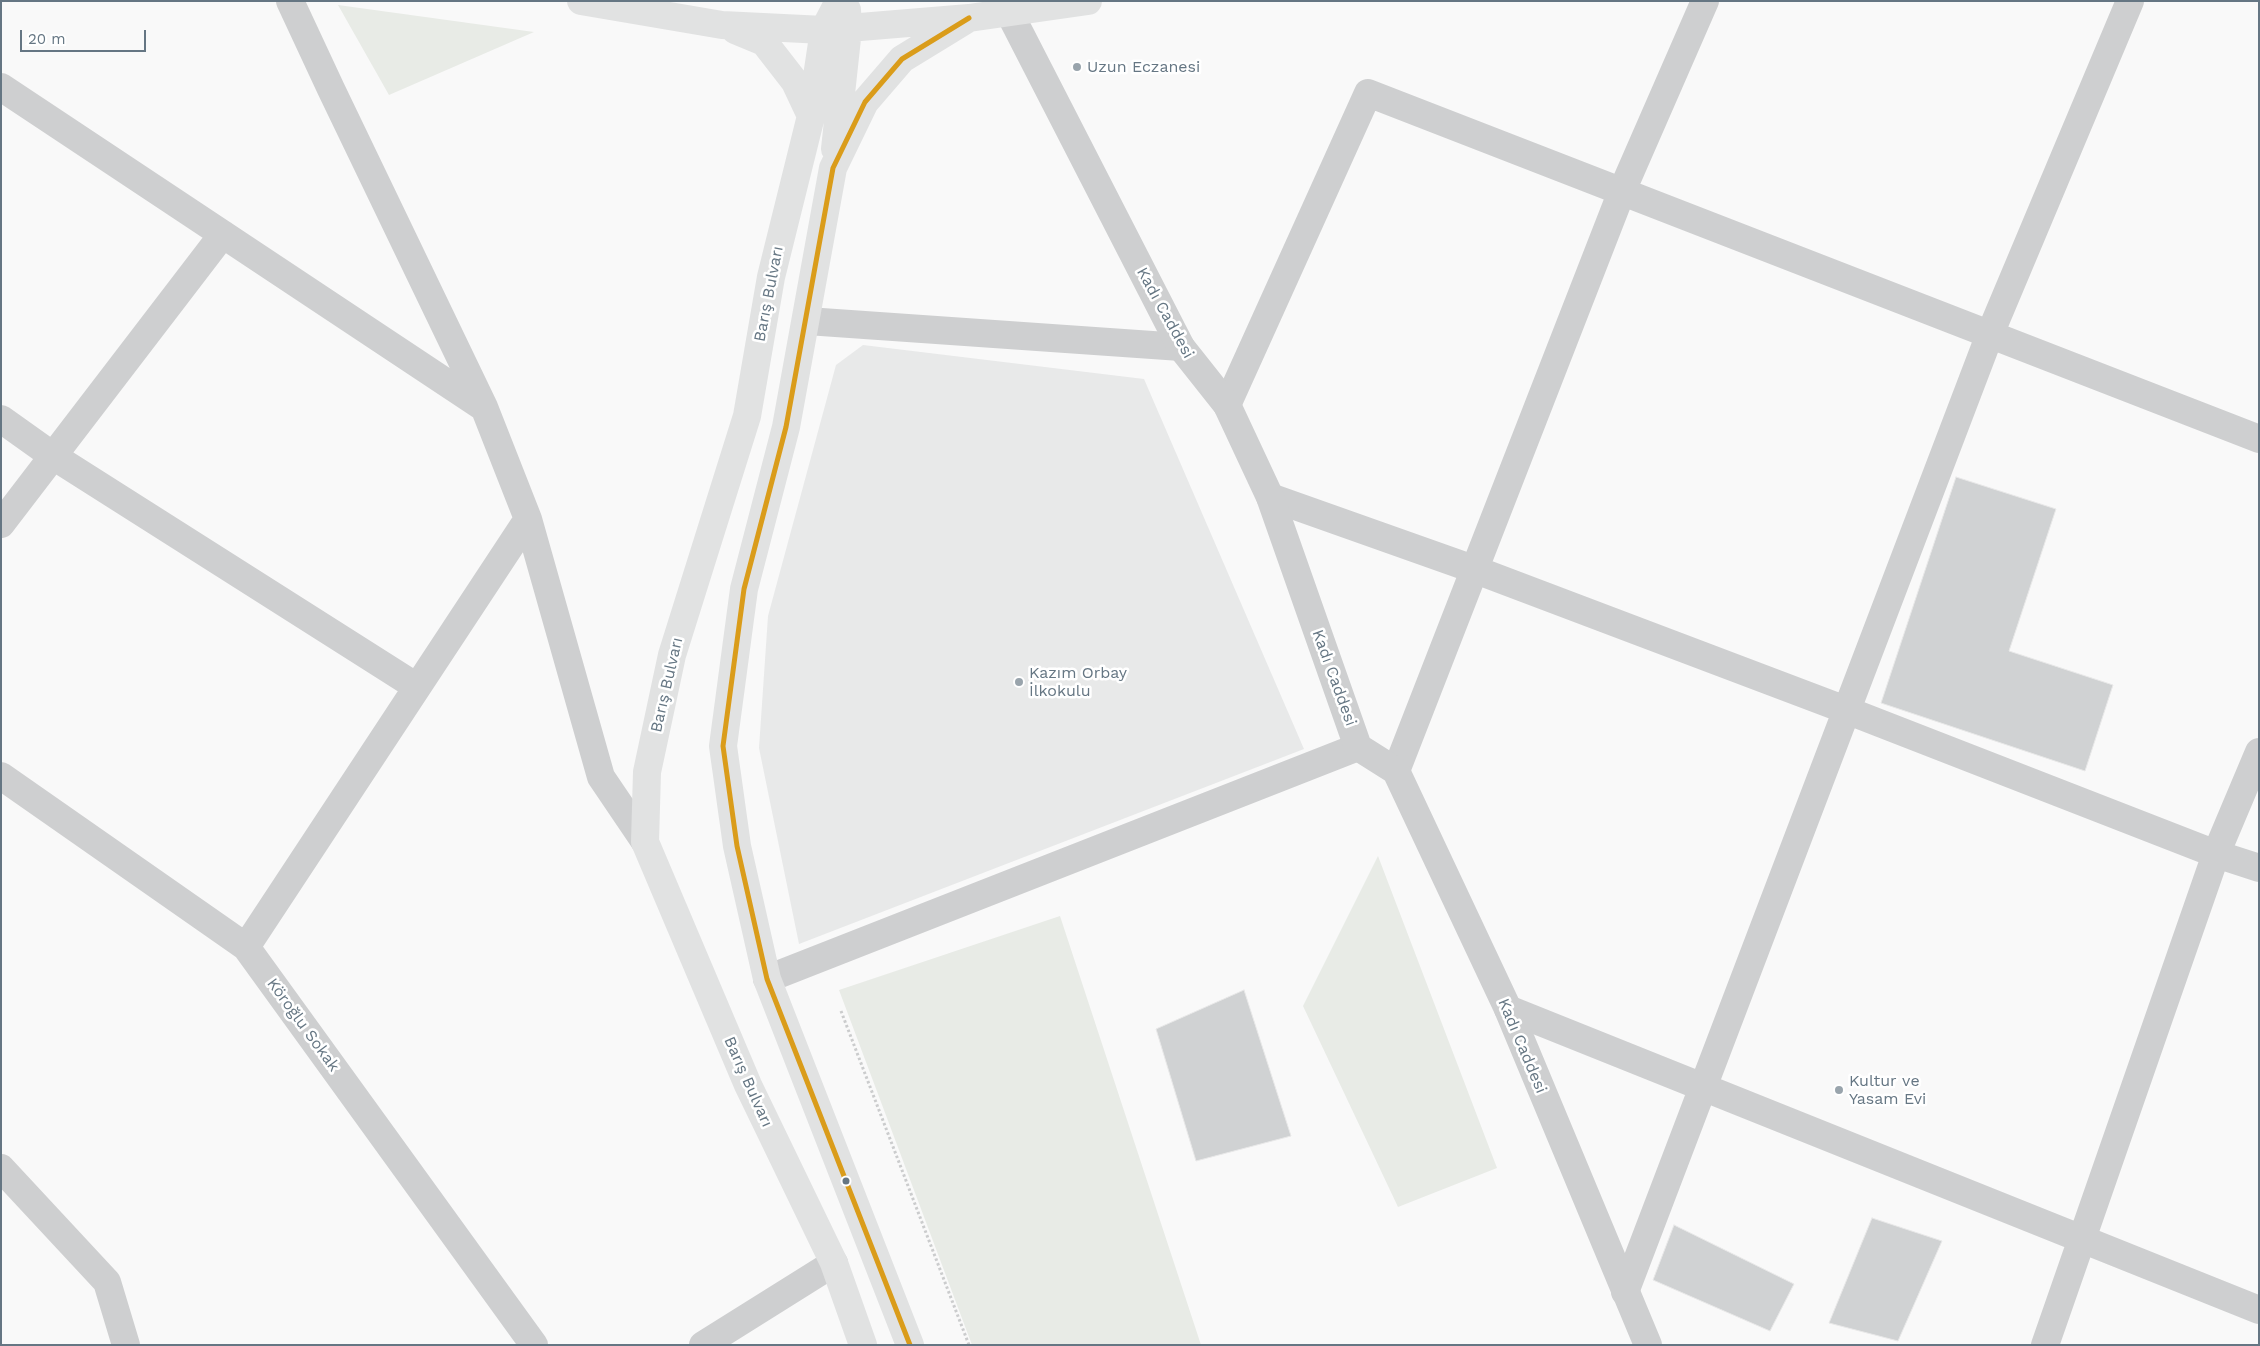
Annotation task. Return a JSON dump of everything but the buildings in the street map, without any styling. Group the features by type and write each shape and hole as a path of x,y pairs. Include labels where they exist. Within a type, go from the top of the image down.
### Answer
{"main road":[{"path":"581,1 722,25 836,30 969,18 1088,1"},
{"name":"Barış Bulvarı","path":"839,1 836,30 811,116 771,277 747,416 672,655 647,772 644,842 748,1085 834,1263 863,1345"},
{"path":"844,1 848,14 836,30 833,168 807,321 786,427 744,589 723,746 737,846 767,978 910,1345"},
{"path":"833,168 866,102 902,59 969,18"},
{"path":"722,25 764,42 795,82 811,116"}],"street":[{"path":"290,1 484,407 528,519 601,777 644,842"},
{"path":"1396,771 1476,570 1622,191 1705,1"},
{"path":"1625,1292 1990,334 2130,1"},
{"name":"Kadı Caddesi","path":"1009,12 1181,348 1227,406 1270,497 1358,747 1396,771 1508,1009 1648,1345"},
{"path":"1,87 484,407"},
{"path":"1227,406 1368,93 2259,439"},
{"path":"1,524 222,234"},
{"path":"807,321 1181,348"},
{"path":"1,419 53,456 417,687"},
{"path":"1270,497 1476,570 1846,710 2216,854 2259,868"},
{"path":"246,947 528,519"},
{"path":"767,978 1358,747"},
{"path":"2045,1345 2216,854 2259,752"},
{"name":"Köroğlu Sokak","path":"1,776 246,947 534,1345"},
{"path":"1508,1009 2259,1310"},
{"path":"1,1168 107,1282 126,1345"},
{"path":"703,1345 834,1263"}],"path":[{"path":"841,1011 969,1345"}],"shaded area":[{"path":"338,5 534,32 389,95"},
{"name":"Kazım Orbay İlkokulu","path":"863,345 1144,379 1304,749 799,944 759,748 768,616 836,365"},
{"path":"1378,856 1497,1168 1398,1207 1303,1006"},
{"path":"1060,916 1201,1345 972,1345 839,990"}],"transit line":[{"path":"910,1345 767,979 737,846 723,746 744,589 786,427 833,168 865,102 902,59 969,18"}],"place":[{"name":"Uzun Eczanesi","path":"1077,67"},
{"name":"Kazım Orbay İlkokulu","path":"1019,682"},
{"name":"Kultur ve Yasam Evi","path":"1839,1090"}]}
